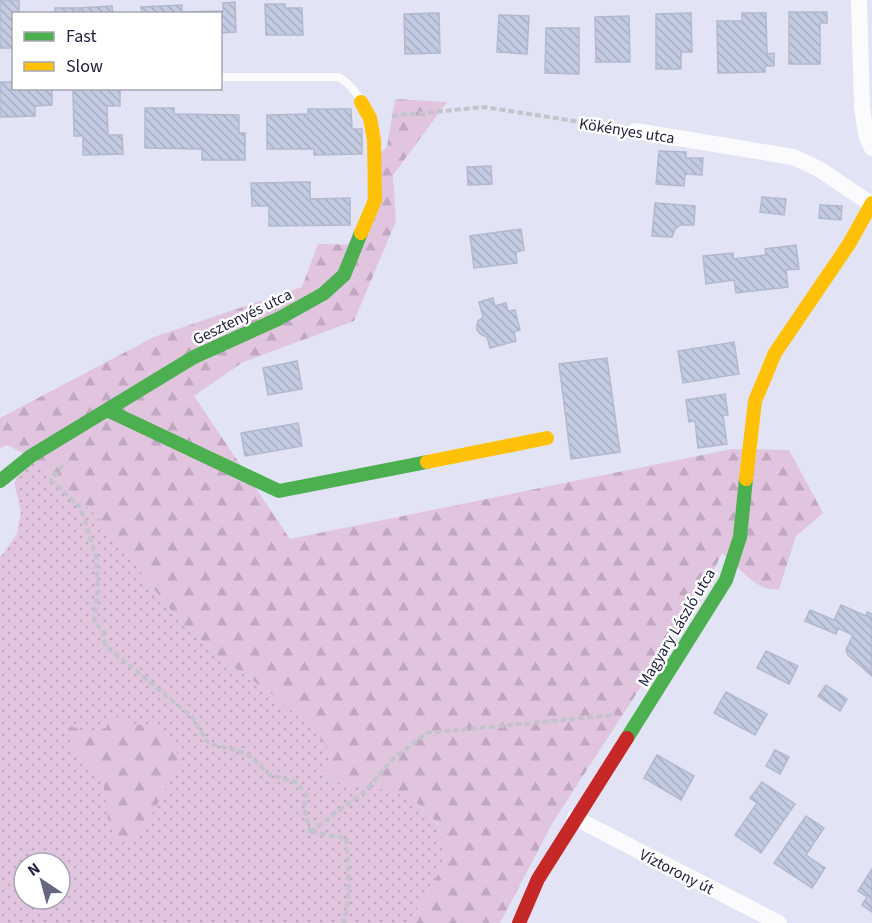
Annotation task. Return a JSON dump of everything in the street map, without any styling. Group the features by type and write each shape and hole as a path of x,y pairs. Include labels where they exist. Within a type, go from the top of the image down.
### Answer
{"street":[{"path":"859,0 862,106 866,135 872,148"},
{"name":"Gesztenyés utca","path":"0,481 31,456 194,357 278,319 323,294 344,275 375,200 374,140 370,118 362,102"},
{"name":"Kökényes utca","path":"635,131 793,158 819,169 871,203"},
{"name":"Magyary László utca","path":"519,923 537,879 726,580 740,537 755,401 775,353 849,244 871,203"},
{"path":"107,410 279,491 547,438"},
{"name":"Víztorony út","path":"575,818 779,923"}],"lane":[{"path":"222,77 339,77 356,91 362,102"}],"path":[{"name":"Kökényes utca","path":"370,118 484,107 635,131"},
{"path":"69,458 51,480 81,508 96,557 98,589 94,622 103,631 105,644 192,717 208,743 246,753 270,775 296,782 306,794 304,807 310,832"},
{"path":"310,832 364,792 394,758 427,733 643,713"},
{"path":"310,832 346,838 348,907 343,923"}],"green space":[{"path":"395,99 447,102 393,175 396,221 354,321 243,362 194,396 290,539 732,449 789,450 823,513 796,536 779,589 763,587 755,583 722,553 705,588 553,822 500,923 412,923 416,911 445,863 439,825 413,799 389,790 324,780 332,753 310,726 273,695 217,655 177,618 97,516 37,460 7,445 0,448 0,418 154,337 302,287 318,244 365,245 369,164 387,147"},
{"path":"37,460 97,516 177,618 217,655 273,695 310,726 332,753 324,780 389,790 413,799 439,826 445,863 416,911 412,923 0,923 0,556 17,534 21,512 15,486 16,478"},
{"path":"111,715 135,724 157,728 175,747 180,762 147,823 133,839 120,843 114,837 108,818 103,781 79,755 70,740 70,726 88,732 106,728"}],"building":[{"path":"0,0 19,0 19,12 12,12 12,48 0,48"},
{"path":"235,2 236,32 222,33 222,12 182,12 223,11 223,3"},
{"path":"265,4 285,4 285,8 302,8 303,35 266,35"},
{"path":"182,5 182,12 142,12 141,7"},
{"path":"112,6 113,12 79,12 79,8"},
{"path":"55,8 79,8 79,12 55,12"},
{"path":"789,12 827,12 827,23 820,23 820,64 789,64"},
{"path":"439,13 440,53 405,54 404,14"},
{"path":"691,13 692,52 681,52 681,69 656,69 656,14"},
{"path":"742,13 766,13 767,54 774,53 774,66 765,66 765,72 718,73 717,21 742,21"},
{"path":"499,15 529,16 527,54 497,52"},
{"path":"629,16 630,62 596,62 595,17"},
{"path":"546,28 579,28 579,74 545,73"},
{"path":"0,82 12,82 12,90 52,90 52,105 35,106 35,116 0,117"},
{"path":"73,90 120,90 120,106 107,106 108,135 122,135 123,154 83,155 83,136 74,136"},
{"path":"145,108 174,108 174,114 239,115 239,133 245,133 245,160 202,160 202,149 145,148"},
{"path":"308,109 351,109 352,129 362,129 362,154 314,155 314,149 267,149 267,115 308,114"},
{"path":"659,151 686,152 686,158 703,158 702,175 685,174 684,186 656,184"},
{"path":"491,166 492,184 468,185 467,167"},
{"path":"310,182 310,199 350,198 350,225 269,226 269,206 252,206 251,183"},
{"path":"762,197 786,199 784,215 760,212"},
{"path":"655,203 695,206 694,225 681,225 675,229 672,237 652,236"},
{"path":"820,205 842,206 841,220 819,218"},
{"path":"521,229 524,250 516,252 517,263 474,268 470,236"},
{"path":"796,245 799,269 786,270 788,287 736,293 734,280 706,284 703,256 733,253 733,259 766,255 765,249"},
{"path":"493,298 495,306 506,303 508,311 515,310 520,330 514,332 516,341 490,348 487,337 480,334 477,325 483,317 479,302"},
{"path":"734,342 739,374 683,383 678,351"},
{"path":"607,358 620,452 571,459 559,364"},
{"path":"297,361 302,389 268,395 263,368"},
{"path":"725,394 728,415 723,415 727,444 698,448 695,421 689,422 686,400"},
{"path":"298,423 302,446 245,456 241,433"},
{"path":"841,605 866,616 867,612 872,614 872,676 848,655 846,650 853,635 838,628 836,634 805,621 810,610 834,620"},
{"path":"766,651 798,666 789,684 757,668"},
{"path":"826,685 847,699 840,711 818,696"},
{"path":"726,692 767,714 755,735 714,713"},
{"path":"775,750 789,757 780,774 766,766"},
{"path":"657,755 694,776 681,800 644,778"},
{"path":"762,782 795,804 761,853 735,835 757,803 750,798"},
{"path":"806,816 824,828 806,855 825,868 812,888 774,863"},
{"path":"872,869 872,912 862,905 867,897 858,891"}],"traffic: fast":[{"path":"0,481 31,456 194,357 278,319 323,294 344,275 361,233"},
{"path":"107,410 279,491 427,462"},
{"path":"627,738 726,580 740,537 746,479"}],"traffic: slow":[{"path":"361,102 370,118 374,140 375,200 361,233"},
{"path":"746,479 755,401 775,353 849,244 872,203"},
{"path":"427,462 547,438"}],"traffic: jam":[{"path":"519,923 538,879 627,738"}]}
